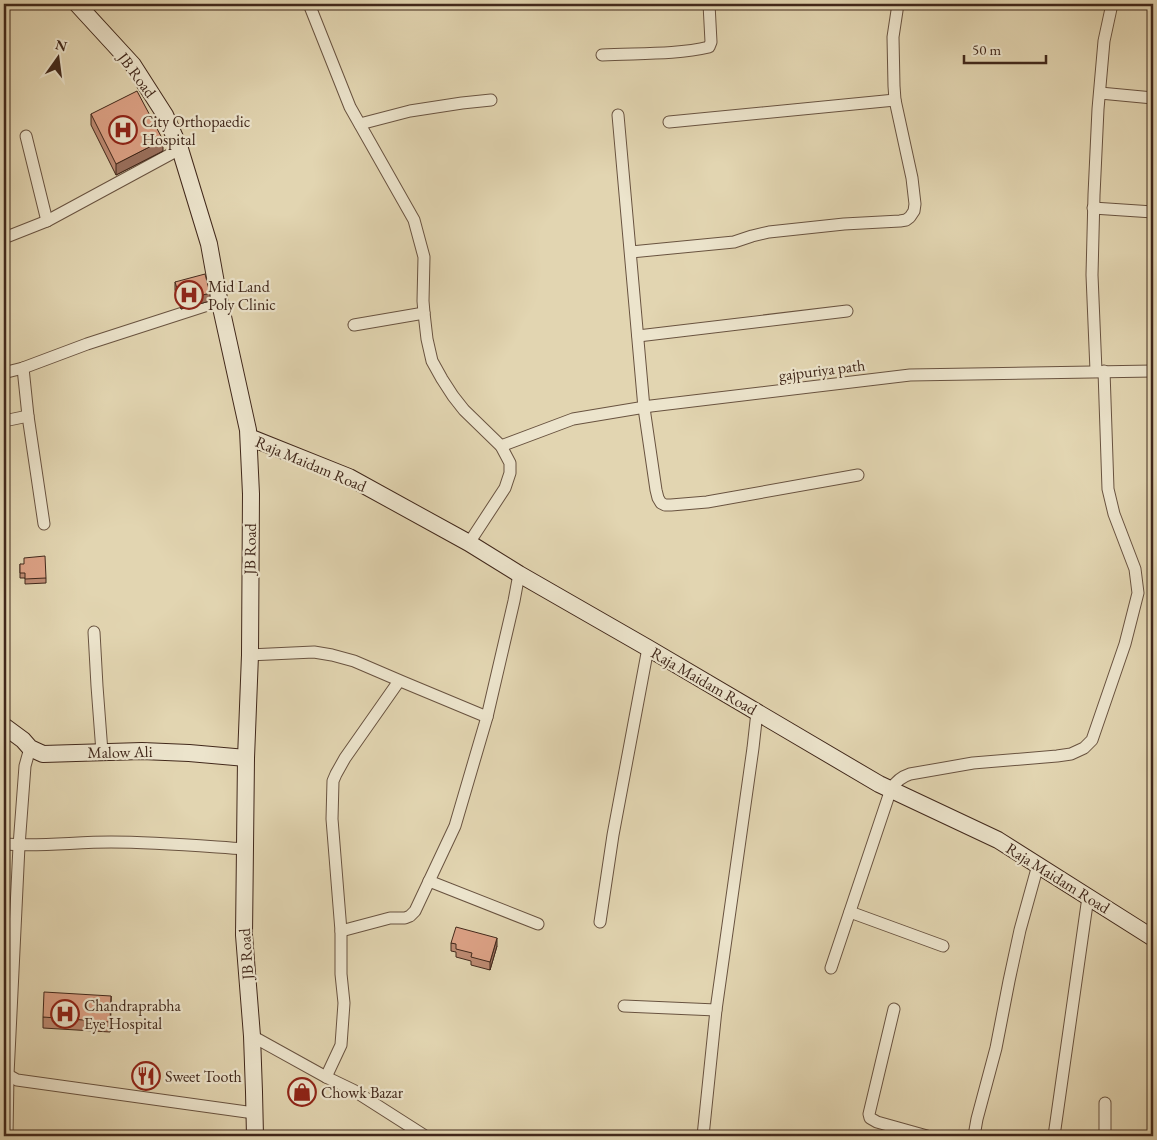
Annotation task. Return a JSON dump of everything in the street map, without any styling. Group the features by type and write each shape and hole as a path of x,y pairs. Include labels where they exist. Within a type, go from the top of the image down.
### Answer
{"street":[{"name":"JB Road","path":"77,4 133,65 165,115 180,149 209,244 248,430 251,494 250,655 246,758 244,935 252,1036 255,1136"},
{"path":"309,4 350,107 414,220 424,257 423,301 427,338 432,361 453,396 464,410 501,446 510,463 510,473 505,488 469,543"},
{"path":"602,55 678,51 709,47 712,42 709,4"},
{"path":"631,252 734,242 769,232 844,224 900,221 910,217 914,211 915,204 912,178 895,100 893,37 898,4"},
{"path":"831,968 891,789 896,781 910,774 973,763 1071,754 1084,748 1092,740 1125,644 1138,593 1135,569 1114,514 1108,489 1092,275 1093,208 1100,94 1104,41 1112,4"},
{"path":"1100,94 1153,98"},
{"path":"360,124 410,111 491,100"},
{"path":"669,122 895,100"},
{"path":"618,115 644,408 656,490 661,503 665,505 707,502 858,475"},
{"path":"26,136 47,221"},
{"path":"4,238 47,221 180,149"},
{"path":"1093,208 1153,212"},
{"path":"6,372 23,368 87,344 220,301"},
{"path":"638,336 847,310"},
{"path":"354,325 424,313"},
{"path":"23,368 44,524"},
{"name":"gajpuriya path","path":"501,446 574,419 644,408 910,376 1153,371"},
{"path":"4,421 28,416"},
{"name":"Raja Maidam Road","path":"249,437 349,477 469,543 880,784 998,840 1153,938"},
{"path":"341,931 384,920 405,918 415,911 455,826 487,717 519,574"},
{"path":"94,632 102,752"},
{"path":"600,922 648,648"},
{"path":"250,655 314,652 332,654 354,661 487,717"},
{"path":"326,1077 341,1045 344,1004 341,974 341,931 332,819 333,782 345,758 399,681"},
{"path":"703,1136 716,1010 757,712"},
{"name":"Malow Ali","path":"4,726 23,740 30,748 43,754 142,751 246,758"},
{"path":"7,1136 19,846 25,766 30,748"},
{"path":"4,844 19,846 110,842 245,849"},
{"path":"974,1136 996,1048 1020,930 1038,865"},
{"path":"429,880 538,924"},
{"path":"1054,1136 1088,897"},
{"path":"850,912 943,946"},
{"path":"624,1006 716,1010"},
{"path":"894,1009 869,1114 870,1118 877,1122 927,1136"},
{"path":"252,1036 353,1090 425,1136"},
{"path":"8,1079 254,1113"},
{"path":"1105,1103 1105,1136"}],"building":[{"path":"137,91 163,140 116,164 91,114"},
{"path":"205,274 210,293 181,301 175,282"},
{"path":"45,556 46,578 25,579 25,573 20,573 20,564 24,564 24,558"},
{"path":"456,927 497,938 490,962 471,957 472,953 456,949 456,944 451,943"},
{"path":"44,992 111,996 110,1022 43,1017"}],"place":[{"name":"City Orthopaedic Hospital","path":"123,130"},
{"name":"Mid Land Poly Clinic","path":"189,295"},
{"name":"Chandraprabha Eye Hospital","path":"65,1014"},
{"name":"Sweet Tooth","path":"146,1076"},
{"name":"Chowk Bazar","path":"302,1092"}]}
